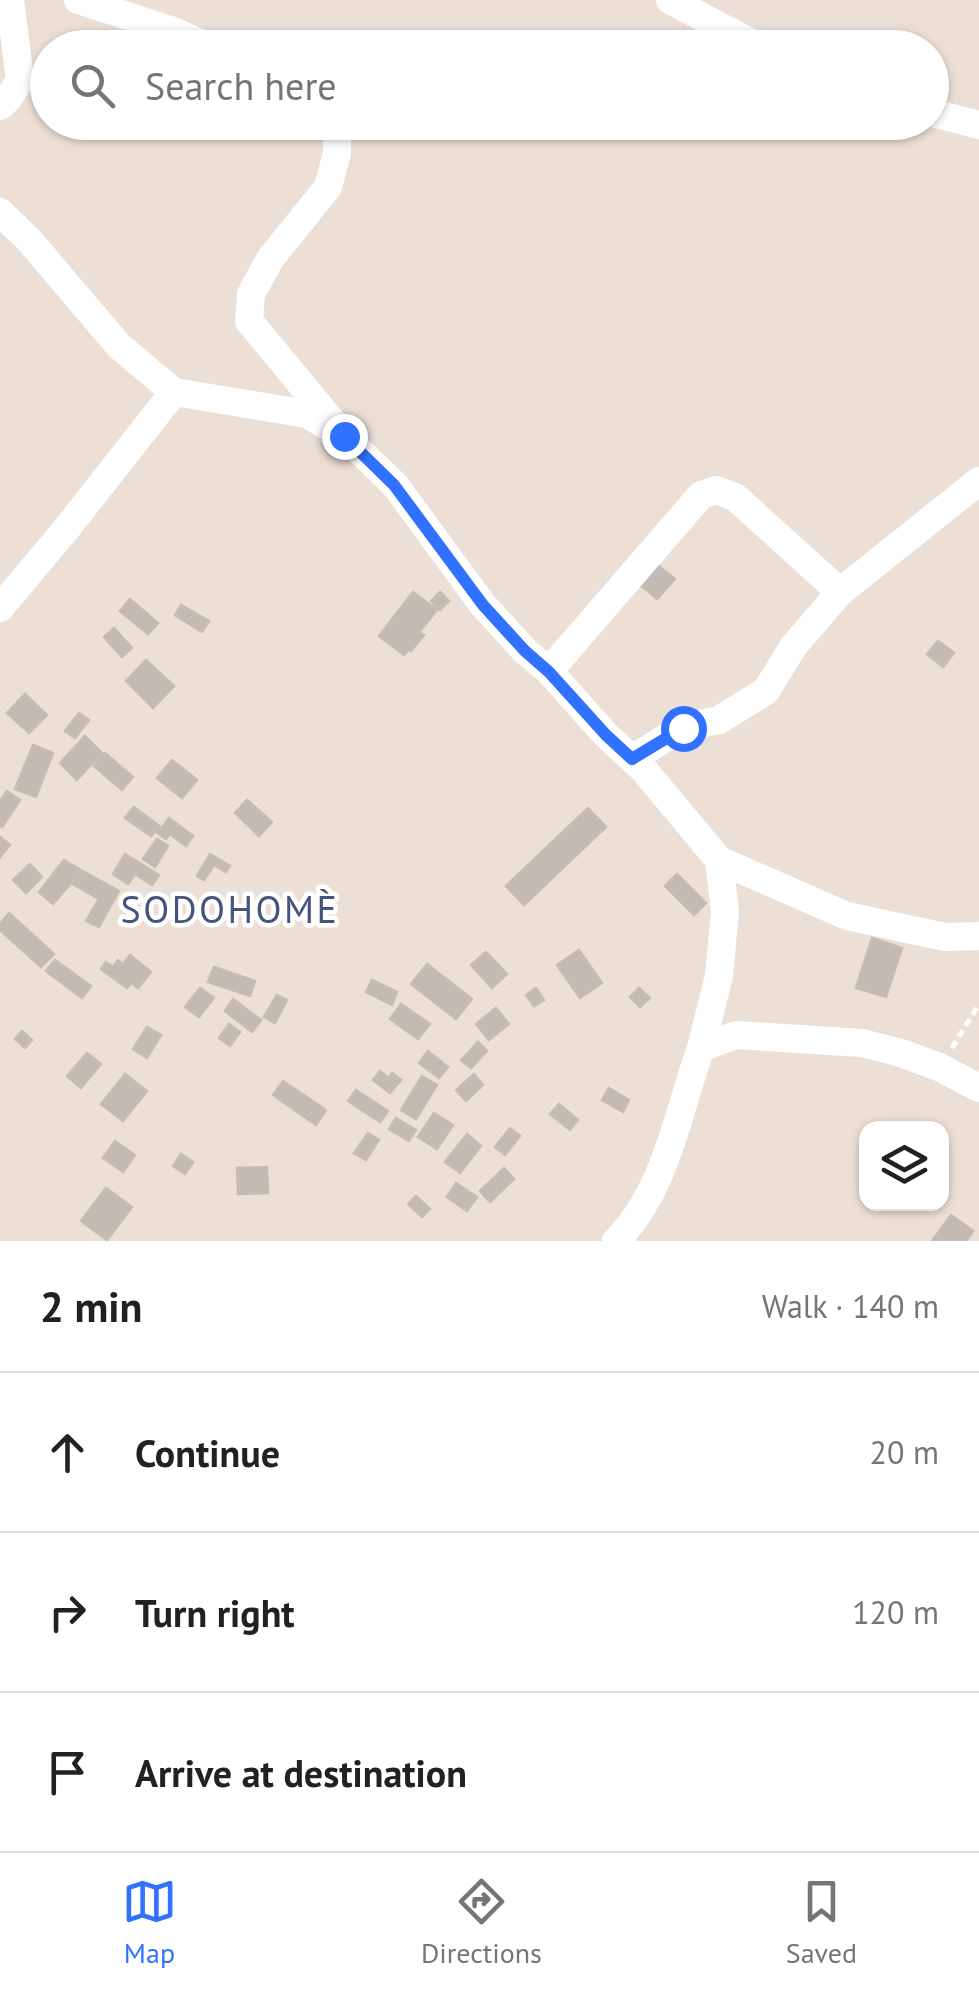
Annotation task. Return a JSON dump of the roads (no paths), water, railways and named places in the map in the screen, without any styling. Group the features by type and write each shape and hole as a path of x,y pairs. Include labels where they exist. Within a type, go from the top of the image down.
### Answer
{"street":[{"path":"0,106 20,80 10,0"},
{"path":"78,0 171,30"},
{"path":"670,0 727,30"},
{"path":"949,117 979,125"},
{"path":"338,140 338,153 328,187 270,258 251,294 250,321 344,436 394,485 483,605 653,780 720,860 847,916 945,937 979,936"},
{"path":"0,212 29,240 119,346 174,392 307,414 344,436"},
{"path":"0,608 174,392"},
{"path":"632,759 683,728 718,720 766,691 794,647 840,592 979,481"},
{"path":"549,672 701,495 716,490 735,497 840,592"},
{"path":"616,1241 650,1196 701,1048 718,976 725,912 720,860"},
{"path":"701,1048 736,1035 862,1043 939,1068 979,1088"}],"district":[{"name":"SODOHOMÈ","path":"230,910"}]}
